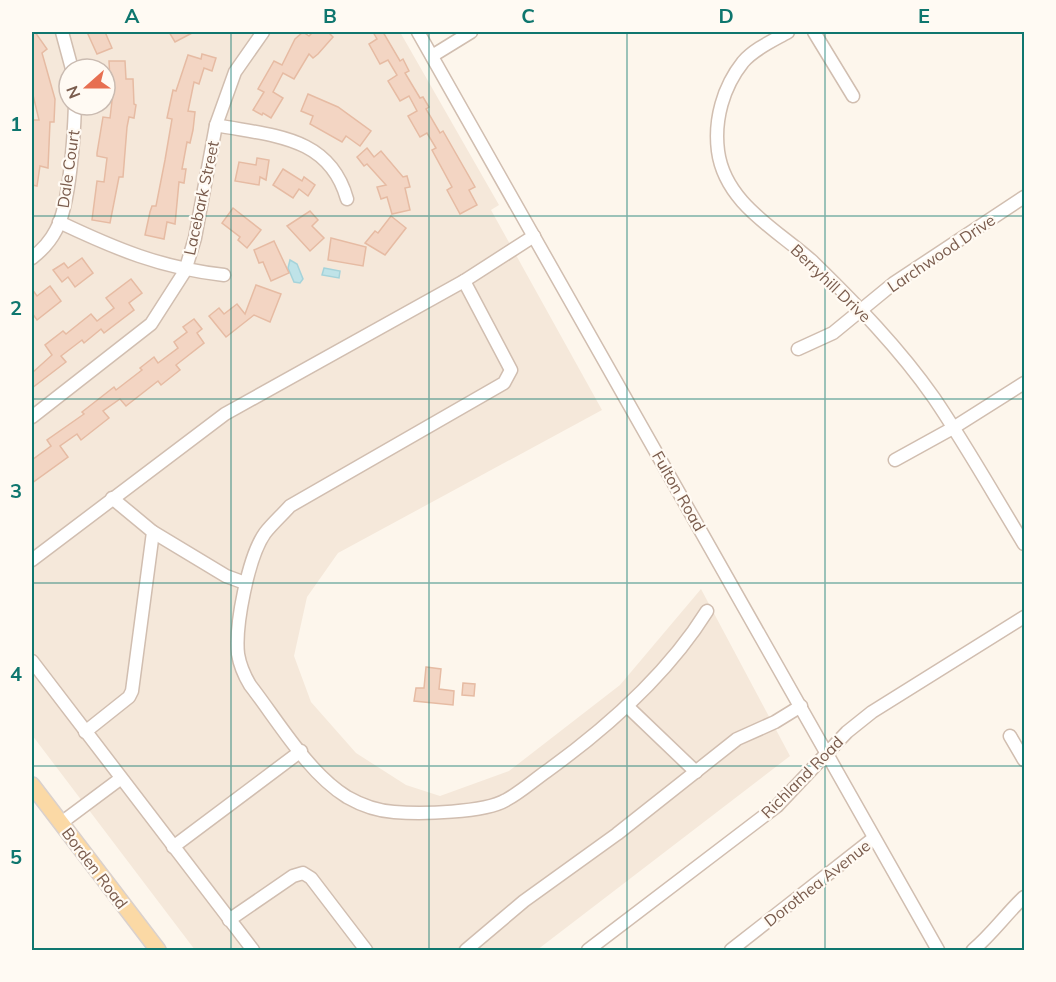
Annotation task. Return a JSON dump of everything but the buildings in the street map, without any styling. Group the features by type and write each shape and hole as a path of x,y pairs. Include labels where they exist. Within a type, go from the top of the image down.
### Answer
{"main road":[{"name":"Borden Road","path":"32,785 158,951"}],"street":[{"path":"63,32 69,57"},
{"name":"Lacebark Street","path":"32,417 152,324 185,270 195,238 216,125 235,72 263,32"},
{"name":"Fulton Road","path":"418,32 938,951"},
{"path":"432,56 471,32"},
{"name":"Berryhill Drive","path":"788,32 744,61 724,96 718,113 718,152 728,182 752,212 811,260 861,310 933,396 1024,544"},
{"path":"814,32 853,96"},
{"name":"Dale Court","path":"32,258 56,230 59,222 65,200 74,117"},
{"path":"216,125 308,146 329,163 343,185 347,199"},
{"name":"Larchwood Drive","path":"798,349 833,333 894,283 1024,197"},
{"path":"59,222 120,251 185,270 224,275"},
{"path":"32,560 225,414 464,281 534,236"},
{"path":"464,281 511,370 504,383 290,506 264,534 250,563 245,583 238,652 242,669 250,685 316,773 346,797 365,806 393,812 481,809 505,801 591,739 627,706 694,632 707,611"},
{"path":"895,460 953,428 1024,383"},
{"path":"112,498 153,532 226,576 245,583"},
{"path":"85,732 129,697 132,691 153,532"},
{"name":"Richland Road","path":"588,951 777,806 827,752 872,712 1024,617"},
{"path":"32,661 253,951"},
{"path":"627,706 696,772"},
{"path":"466,951 524,901 617,834 736,739 775,723 801,706"},
{"path":"1010,736 1024,760"},
{"path":"173,847 301,751"},
{"path":"61,823 120,779"},
{"name":"Dorothea Avenue","path":"731,951 874,838"},
{"path":"229,920 293,876 303,873 311,878 366,951"},
{"path":"973,951 992,934 1006,914 1024,897"}],"shaded area":[{"path":"32,32 400,32 499,205 491,210 602,410 338,553 307,597 294,656 311,702 356,753 406,785 440,796 509,771 620,685 701,589 790,756 537,950 195,950 32,735"}],"water":[{"path":"290,260 297,264 303,279 300,283 294,282 288,268"},
{"path":"324,268 340,271 339,278 322,275"}]}
